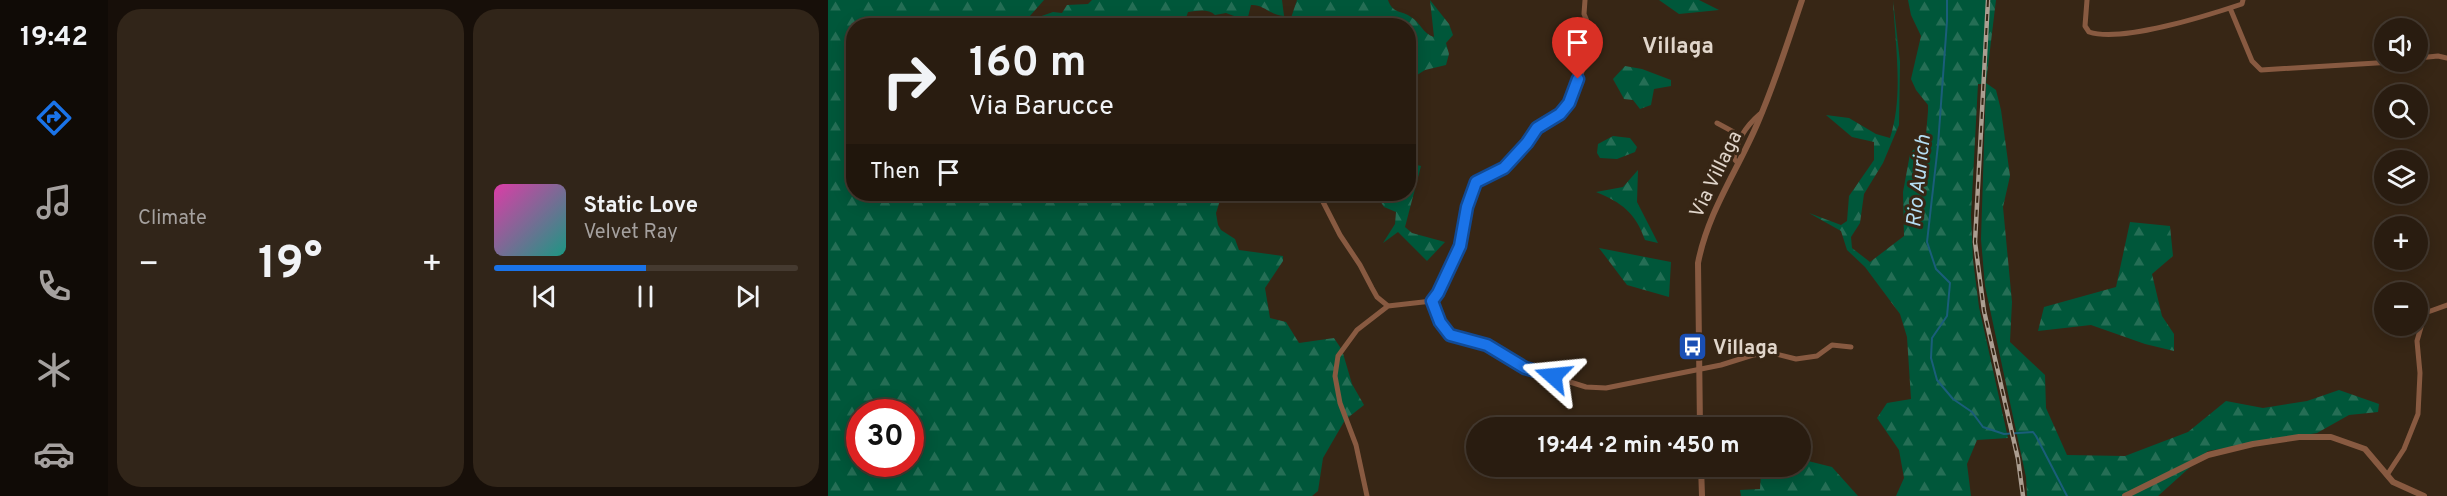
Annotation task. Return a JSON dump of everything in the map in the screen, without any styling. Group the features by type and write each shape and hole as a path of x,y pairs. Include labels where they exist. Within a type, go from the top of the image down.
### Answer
{"street":[{"path":"1367,496 1356,445 1340,403 1335,376 1338,356 1357,330 1388,306 1432,301 1438,293 1460,246 1467,207 1476,182 1504,168 1520,152 1537,128 1560,114 1569,103 1592,47 1592,33 1584,14 1585,0"},
{"name":"Via Villaga","path":"1700,417 1698,262 1702,243 1713,213 1762,113 1802,0"},
{"path":"2087,0 2085,26 2089,32 2095,34 2134,31 2196,19 2242,4 2243,0"},
{"path":"2230,8 2252,61 2260,70 2374,63"},
{"path":"2428,57 2447,58"},
{"path":"1738,163 1734,159 1741,136 1751,122 1762,113"},
{"path":"1717,123 1741,136"},
{"path":"1323,201 1377,297 1388,306"},
{"path":"1432,301 1440,322 1450,335 1487,345 1525,368 1586,387 1606,388 1698,370 1753,355 1772,353 1796,359 1817,356 1832,345 1851,347"},
{"path":"2387,475 2403,449 2418,414 2420,373 2417,340 2425,313 2447,305"},
{"path":"2125,496 2208,455 2253,444 2299,437 2331,437 2365,449 2393,482 2424,496"},
{"path":"1701,477 1702,496"}],"green space":[{"path":"828,0 1044,0 1028,18 846,18 846,201 1220,201 1216,213 1218,225 1221,230 1235,239 1239,250 1283,256 1283,261 1265,288 1270,318 1286,322 1299,343 1334,338 1342,350 1352,384 1364,405 1345,420 1323,458 1318,491 1312,496 828,496"},
{"path":"1092,0 1282,0 1284,16 1260,6 1251,5 1248,17 1245,18 1226,13 1215,15 1199,11 1188,12 1186,18 1036,18 1053,12 1062,13 1067,5 1088,4"},
{"path":"1297,0 1388,0 1395,10 1412,18 1291,18"},
{"path":"1430,0 1449,24 1453,35 1446,43 1449,54 1446,65 1425,70 1416,76 1416,21 1434,37"},
{"path":"1659,0 1699,0 1719,10 1679,14"},
{"path":"1893,0 1900,62 1899,125 1883,163 1864,194 1860,223 1851,237 1852,248 1870,262 1904,236 1903,192 1910,154 1926,135 1928,111 1928,105 1916,90 1911,79 1921,36 1911,15 1908,0 1996,0 1986,83 1996,90 2010,176 2003,207 2012,302 2010,342 2045,375 2046,408 2067,455 2125,456 2188,432 2226,401 2263,408 2307,401 2339,390 2379,404 2378,412 2349,415 2317,433 2208,451 2158,496 2027,496 2026,477 1985,286 1981,239 1986,84 1978,84 1971,215 1973,260 1979,307 2008,438 1977,440 1967,464 1971,496 1896,496 1904,478 1899,450 1877,418 1887,403 1911,399 1907,337 1900,314 1865,267 1847,250 1841,231 1809,213 1841,225 1847,221 1849,196 1874,160 1874,142 1852,137 1826,115 1849,118 1876,134 1890,138 1898,87"},
{"path":"1625,66 1642,69 1671,80 1671,86 1654,89 1651,105 1640,109 1633,100 1624,99 1613,79"},
{"path":"1613,136 1630,138 1637,147 1635,152 1617,159 1600,158 1597,153 1598,144"},
{"path":"1416,165 1421,166 1416,185"},
{"path":"1638,170 1637,202 1658,243 1645,240 1632,215 1613,200 1596,192 1623,187"},
{"path":"1380,201 1412,201 1405,227 1412,233 1445,242 1427,261 1398,232 1383,243 1395,224 1396,212 1384,207"},
{"path":"2130,222 2170,226 2173,256 2152,274 2162,316 2174,334 2174,351 2145,344 2091,325 2038,331 2044,307 2116,287"},
{"path":"1599,248 1671,262 1669,297 1627,285"},
{"path":"1811,462 1832,467 1858,496 1741,496 1740,490 1760,489 1761,477 1811,477"}],"waterway":[{"name":"Rio Aurich","path":"1947,0 1938,145 1927,242 1936,269 1950,283 1947,316 1932,338 1931,358 1937,380 1953,399 1972,412 1983,427 2004,434 2033,432 2067,496"}],"railway":[{"path":"1988,0 1975,242 1984,311 2018,459 2023,496"}],"place":[{"name":"Villaga","path":"1692,347"}],"district":[{"name":"Villaga","path":"1678,45"}],"route":[{"path":"1553,376 1525,368 1487,345 1450,335 1440,322 1432,301 1436,298 1460,246 1472,188 1479,179 1504,168 1527,143 1537,128 1560,114 1569,103 1578,79"}]}
